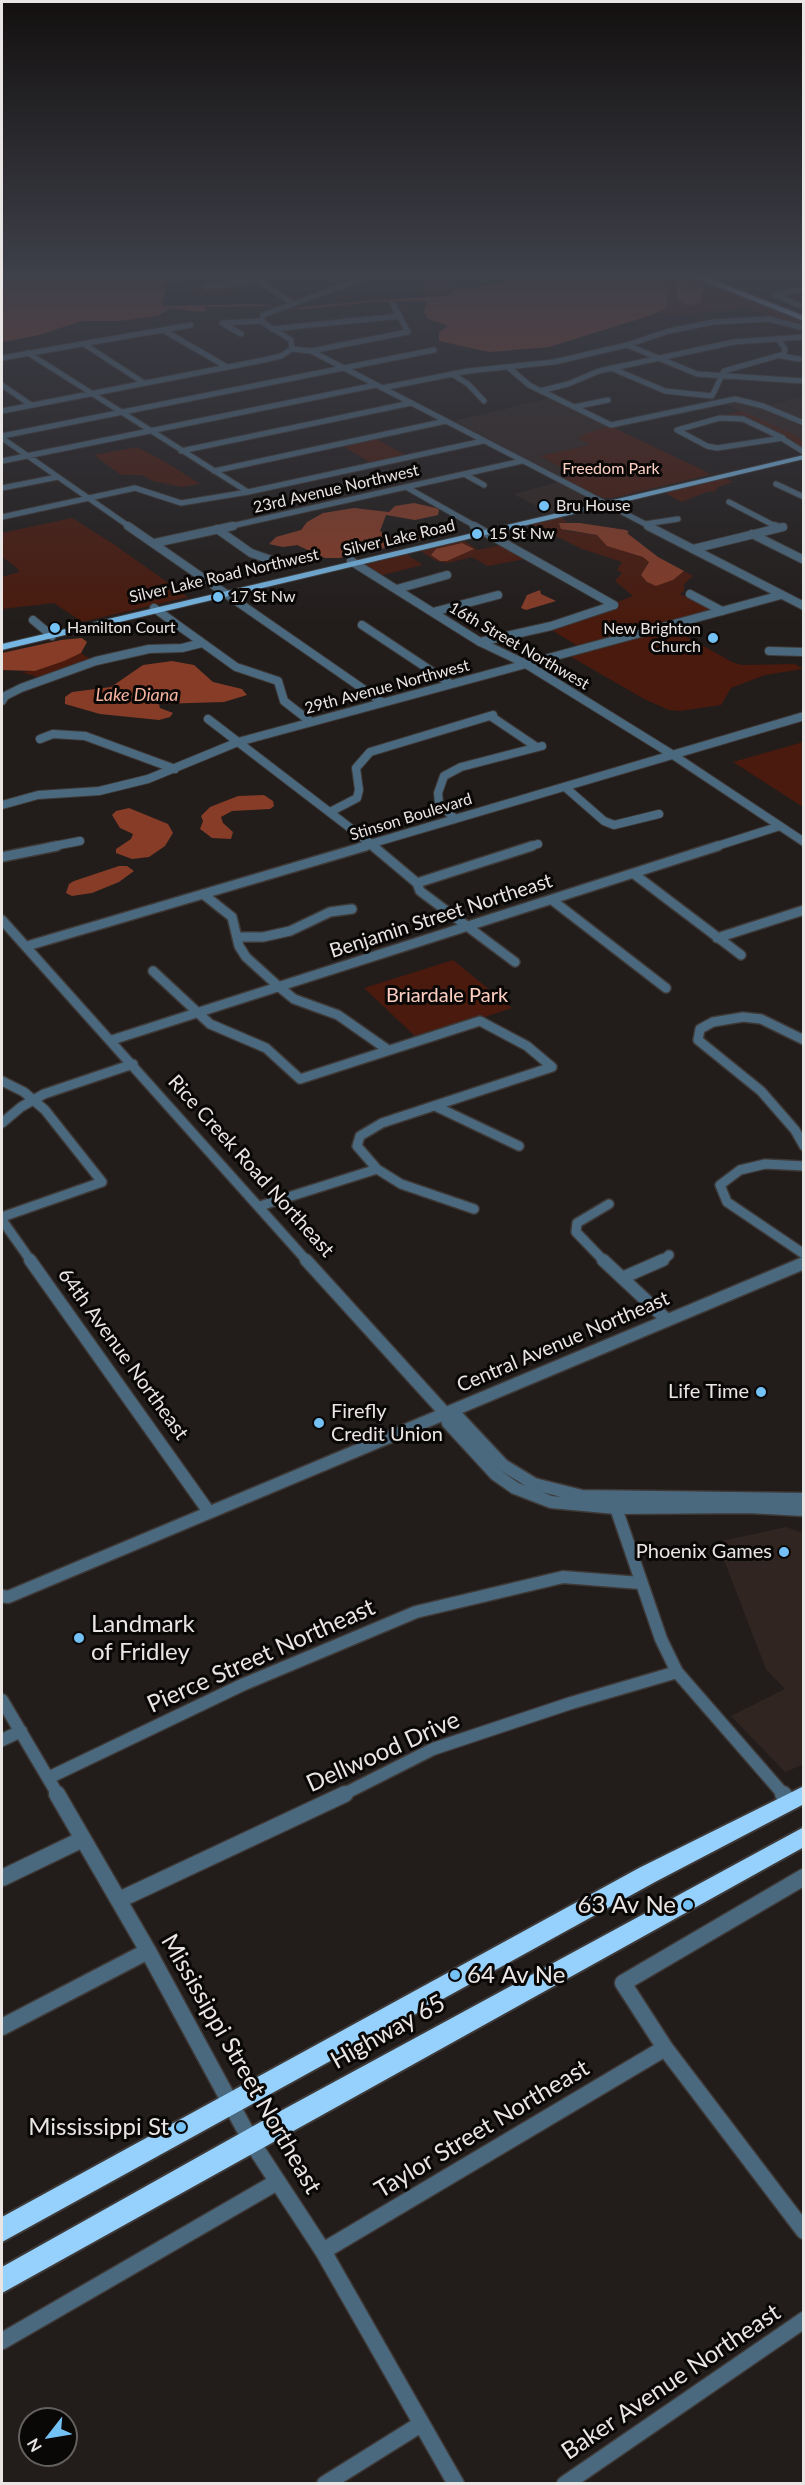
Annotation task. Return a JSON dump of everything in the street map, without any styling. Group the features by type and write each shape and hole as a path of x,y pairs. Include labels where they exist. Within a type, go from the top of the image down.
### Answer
{"highway":[{"name":"Highway 65","path":"2,2229 647,1875 796,1797"},
{"name":"Highway 65","path":"2,2281 804,1836"}],"main road":[{"name":"Silver Lake Road","path":"2,645 804,454"}],"street":[{"path":"15,394 31,405"},
{"path":"2,411 90,394 248,492"},
{"path":"2,437 211,394"},
{"path":"2,461 343,394"},
{"path":"393,394 804,606"},
{"path":"477,394 484,401"},
{"path":"546,394 613,425 730,400 763,406 804,423"},
{"path":"692,394 712,396 713,394"},
{"path":"574,407 608,400"},
{"path":"182,451 411,403"},
{"path":"783,439 717,448 707,446 677,430 681,427 720,418 738,418 781,435 783,439 804,454"},
{"path":"214,471 446,421"},
{"path":"2,437 382,702"},
{"path":"2,517 135,488 181,502 248,492 483,441"},
{"name":"23rd Avenue Northwest","path":"155,543 522,461"},
{"path":"464,474 484,485"},
{"path":"2,488 58,477"},
{"path":"776,484 804,497"},
{"path":"406,487 615,604 551,626 480,642"},
{"path":"693,549 780,527 729,502"},
{"path":"645,524 678,519"},
{"path":"217,530 250,553 271,560"},
{"path":"752,534 804,560"},
{"name":"16th Street Northwest","path":"353,562 480,642 526,664 673,755 804,842"},
{"path":"397,589 447,575"},
{"path":"690,594 722,611"},
{"path":"433,612 498,595"},
{"name":"29th Avenue Northwest","path":"2,805 47,794 108,789 175,769 214,749 238,741 781,595"},
{"path":"156,609 236,667 278,681 284,701 311,722"},
{"path":"33,620 50,634"},
{"path":"362,625 451,684"},
{"path":"2,701 13,692 81,666 144,650 202,643"},
{"path":"769,651 804,652"},
{"path":"330,812 346,806 357,798 359,790 356,768 370,752 493,716 538,746 454,770 444,776 438,793 439,803 455,819"},
{"name":"Stinson Boulevard","path":"27,946 804,716"},
{"path":"208,719 371,844 417,883 420,891 515,962"},
{"path":"40,739 53,734 85,736 175,769"},
{"path":"565,787 604,821 614,825 659,814"},
{"name":"Benjamin Street Northeast","path":"112,1040 780,826"},
{"path":"2,857 80,841"},
{"path":"417,883 538,844"},
{"path":"634,874 741,955"},
{"path":"203,894 232,917 239,946 246,957 278,986 294,999 338,1015 388,1050"},
{"path":"552,900 666,988"},
{"path":"238,937 263,937 290,931 330,912 352,909"},
{"path":"717,938 804,910"},
{"name":"Rice Creek Road Northeast","path":"2,920 445,1413 448,1423 488,1468 515,1488 551,1502 617,1503"},
{"path":"153,971 197,1014 229,1034 266,1048 300,1079 480,1021 527,1047 552,1067 382,1123 360,1136 357,1146 377,1168 401,1184 474,1209"},
{"path":"804,1040 761,1019 743,1017 712,1022 700,1029 698,1040 761,1091 795,1130 804,1146"},
{"path":"2,1123 33,1099 133,1064"},
{"path":"2,1081 33,1099 45,1110 102,1182 2,1219"},
{"path":"435,1106 519,1146"},
{"path":"804,1166 765,1164 740,1170 720,1185 727,1202 804,1254"},
{"path":"260,1206 377,1168"},
{"path":"609,1204 577,1223 576,1232 666,1319"},
{"name":"64th Avenue Northeast","path":"2,1219 210,1512"},
{"path":"622,1278 658,1264 669,1255"},
{"name":"Central Avenue Northeast","path":"3,1599 804,1263"},
{"path":"617,1503 730,1496 804,1499"},
{"path":"617,1503 804,1510"},
{"path":"617,1503 640,1583 661,1639 677,1672 796,1797"},
{"name":"Pierce Street Northeast","path":"48,1778 242,1685 416,1612 563,1577 640,1583"},
{"name":"Dellwood Drive","path":"119,1900 366,1784 433,1749 571,1703 677,1672"},
{"name":"Mississippi Street Northeast","path":"2,1700 148,1951 251,2141 323,2251 456,2484"},
{"path":"2,1740 21,1731"},
{"path":"2,1878 83,1839"},
{"path":"804,1877 623,1983 665,2048 804,2230"},
{"path":"2,2027 148,1951"},
{"name":"Taylor Street Northeast","path":"323,2251 665,2048"},
{"path":"2,2341 277,2182"},
{"name":"Baker Avenue Northeast","path":"565,2484 804,2320"},
{"path":"325,2484 421,2424"}],"shaded area":[{"path":"803,397 803,419 766,406"},
{"path":"551,398 610,426 606,428 616,439 541,457 576,475 563,478 454,421"},
{"path":"733,401 762,408 803,427 803,441 723,403"},
{"path":"559,482 593,501 547,512 514,494"},
{"path":"786,1527 803,1533 804,1764 785,1772 731,1716 785,1689 766,1669 717,1542"}],"green space":[{"path":"742,411 797,436 803,441 803,450 785,436 750,420 720,416"},
{"name":"Freedom Park","path":"610,426 711,474 800,453 612,498 603,498 549,472 563,478 575,475 540,456 590,445 579,439 581,435"},
{"path":"375,438 407,456 373,464 341,445"},
{"path":"137,447 200,484 182,487 153,481 142,475 121,475 94,455"},
{"path":"725,478 733,482 718,487 715,492 709,491 681,502 664,492"},
{"path":"560,517 568,522 559,523 567,531 597,535 622,550 649,561 641,575 647,582 656,586 673,580 684,571 693,576 684,584 684,591 680,594 714,610 666,625 732,662 742,665 795,664 803,669 765,675 731,688 721,705 680,711 669,710 644,699 568,655 584,650 550,629 615,608 618,606 617,602 633,596 615,581 622,573 617,570 622,562 582,549 531,524"},
{"path":"72,518 112,543 188,597 82,622 54,603 2,609 2,577 19,572 2,557 2,533"},
{"path":"463,540 478,550 501,545 525,559 488,566 472,557 448,563 436,561 419,550"},
{"path":"406,554 423,565 378,576 362,564"},
{"path":"81,653 92,660 41,678 21,672 39,670"},
{"path":"803,742 803,807 733,762"},
{"name":"Briardale Park","path":"453,960 512,1008 418,1039 364,988"}],"water":[{"path":"414,503 439,509 438,515 415,520 386,515 380,531 390,536 427,535 435,537 339,558 325,558 297,545 283,547 269,544 276,537 301,530 307,522 323,513 354,508 389,512 395,506"},
{"path":"559,523 580,523 626,530 658,557 684,571 673,580 656,586 647,582 641,575 649,562 643,557 607,546 597,535 561,529"},
{"path":"462,543 474,549 447,561 440,561 431,555 436,549"},
{"path":"540,590 541,594 556,601 526,610 521,608 527,595"},
{"path":"82,638 87,642 81,653 64,661 35,671 2,670 2,653 61,640"},
{"name":"Lake Diana","path":"172,661 194,665 213,682 242,689 247,695 224,702 159,704 160,708 173,713 170,717 159,720 100,714 65,704 65,697 72,692 111,687 143,665"},
{"path":"264,795 273,801 274,806 270,809 232,811 221,817 223,823 233,832 231,839 212,838 200,829 203,821 201,816 210,807 238,796"},
{"path":"129,808 168,824 173,833 165,846 149,857 132,859 116,853 116,849 131,839 133,834 120,828 112,815 116,811"},
{"path":"119,866 127,866 134,871 119,882 92,893 72,896 66,893 69,884 74,881"}],"place":[{"name":"Bru House","path":"544,506"},
{"name":"15 St Nw","path":"477,534"},
{"name":"17 St Nw","path":"218,597"},
{"name":"Hamilton Court","path":"55,628"},
{"name":"New Brighton Church","path":"713,638"},
{"name":"Life Time","path":"761,1392"},
{"name":"Firefly Credit Union","path":"319,1423"},
{"name":"Phoenix Games","path":"784,1552"},
{"name":"Landmark of Fridley","path":"79,1638"},
{"name":"63 Av Ne","path":"688,1905"},
{"name":"64 Av Ne","path":"455,1975"},
{"name":"Mississippi St","path":"181,2127"}]}
